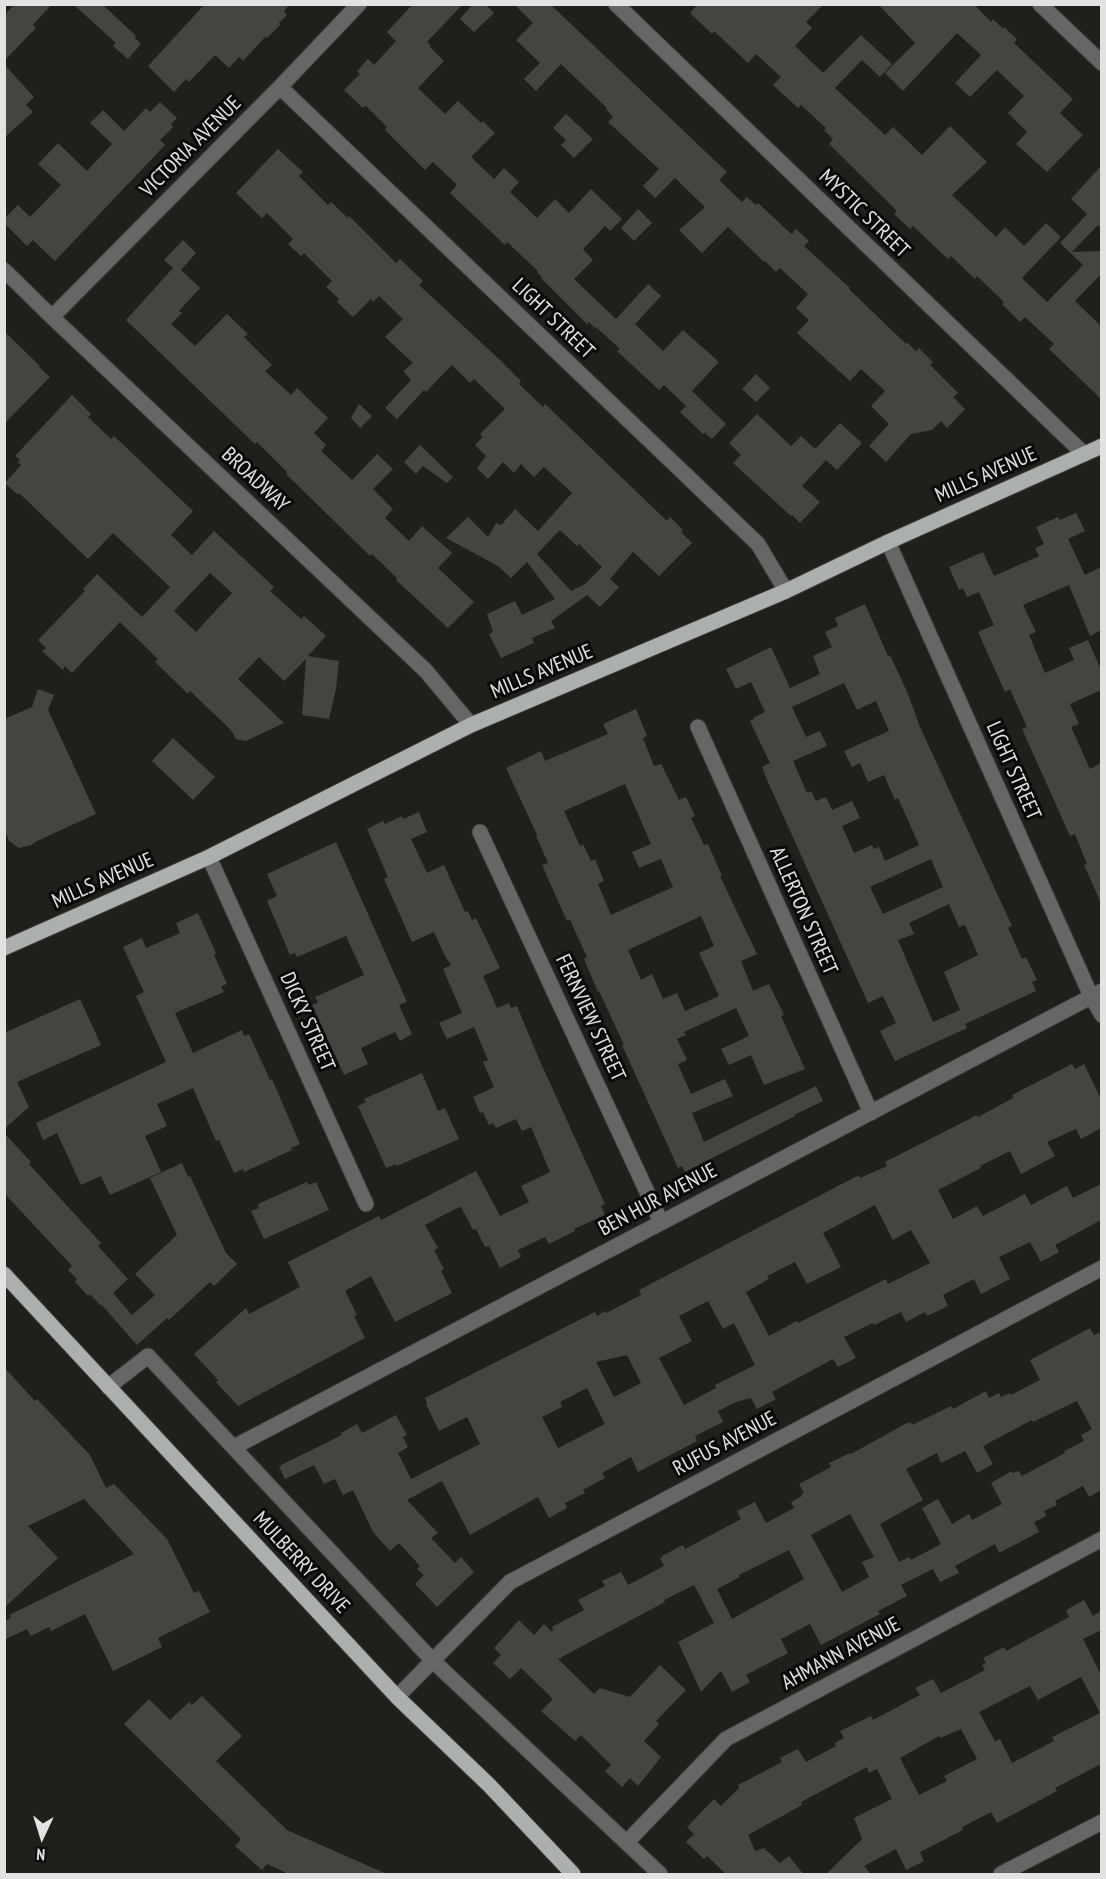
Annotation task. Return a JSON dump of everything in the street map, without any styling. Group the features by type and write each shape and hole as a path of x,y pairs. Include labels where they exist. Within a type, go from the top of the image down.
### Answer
{"main road":[{"name":"MILLS AVENUE","path":"4,948 209,857 471,725 786,591 888,542 1101,446"},
{"name":"MULBERRY DRIVE","path":"4,1274 397,1697 489,1785 573,1875"}],"street":[{"name":"VICTORIA AVENUE","path":"52,317 359,4"},
{"name":"MYSTIC STREET","path":"616,4 1084,454"},
{"path":"1040,4 1101,63"},
{"name":"LIGHT STREET","path":"280,87 758,544 786,591"},
{"name":"BROADWAY","path":"4,270 426,671 471,725"},
{"name":"LIGHT STREET","path":"888,542 1096,993 1101,1015"},
{"name":"ALLERTON STREET","path":"698,727 871,1113"},
{"name":"FERNVIEW STREET","path":"480,832 661,1222"},
{"name":"DICKY STREET","path":"209,857 366,1204"},
{"name":"BEN HUR AVENUE","path":"234,1447 1096,993"},
{"name":"RUFUS AVENUE","path":"397,1697 510,1582 1101,1268"},
{"name":"MULBERRY DRIVE","path":"108,1387 148,1356 433,1660 660,1875"},
{"name":"AHMANN AVENUE","path":"627,1842 726,1739 1101,1539"},
{"path":"1001,1875 1101,1822"}],"building":[{"path":"15,4 52,4 33,25 36,28 4,61 4,15"},
{"path":"73,4 102,4 136,36 135,38 141,44 128,59 113,46 116,43"},
{"path":"205,4 290,4 284,11 287,15 279,23 280,25 267,38 266,36 243,61 239,57 229,68 215,55 189,82 186,79 174,92 148,66"},
{"path":"413,4 463,4 427,42 444,61 418,88 445,114 458,101 495,133 471,157 494,179 504,168 519,182 510,192 537,218 555,199 569,213 591,189 622,219 610,231 605,226 583,249 593,260 574,279 616,319 648,284 661,296 635,324 663,351 683,330 719,362 692,391 726,424 712,439 705,433 703,434 680,412 686,406 664,385 659,390 617,351 620,349 596,327 589,322 587,324 541,278 538,271 507,242 505,245 450,193 457,185 433,162 425,170 385,130 387,127 366,106 363,108 344,90 360,74 357,71 368,59 374,65 396,41 387,32"},
{"path":"473,4 485,4 494,13 474,32 460,19"},
{"path":"514,4 550,4 727,172 719,180 742,202 747,197 756,205 758,203 792,234 796,229 809,241 804,246 906,344 907,342 916,351 919,348 933,362 930,365 958,393 953,397 965,409 947,428 941,421 932,430 911,434 886,462 869,446 889,424 871,406 885,391 861,369 850,381 797,333 809,320 796,308 808,294 780,268 776,272 764,262 728,227 702,253 679,230 705,207 675,178 655,198 643,186 659,169 608,122 613,117 607,108 561,64 536,91 524,79 540,63 516,40 533,23"},
{"path":"698,4 824,4 806,22 812,28 795,46 823,73 861,35 892,64 880,77 862,60 835,88 885,135 893,127 922,155 950,126 987,162 952,195 996,237 1005,227 1024,246 1046,223 1061,237 1022,278 1047,302 1083,265 1060,243 1087,214 1071,199 1101,166 1101,228 1098,225 1072,252 1101,251 1101,274 1075,301 1101,326 1101,399 1049,349 1054,344 1025,317 1020,322 1002,304 1004,302 977,276 975,279 951,256 948,259 913,226 910,229 894,214 897,211 829,144 833,139 824,130 826,128 801,105 798,108 773,85 781,77 756,54 748,63 714,31 712,34 690,13"},
{"path":"878,4 974,4 991,22 993,19 1017,39 1014,43 1073,99 1060,113 1083,135 1047,172 1016,144 1027,132 1008,113 1024,96 997,70 970,97 955,83 981,55 957,33 903,91 885,73 915,43"},
{"path":"4,64 34,97 26,105 33,112 4,138"},
{"path":"160,102 177,118 171,124 173,127 160,140 165,145 55,261 33,240 27,246 4,223 4,219 18,205 30,217 61,185 38,164 58,143 87,171 112,144 90,123 103,110 124,131 146,108 150,112"},
{"path":"566,114 593,139 574,158 561,145 566,140 553,128"},
{"path":"278,149 303,172 299,176 328,205 331,202 348,218 349,216 396,263 400,259 423,281 419,285 499,359 521,381 519,384 543,407 545,404 667,521 670,517 692,543 659,576 633,552 610,579 619,587 600,607 587,595 551,621 555,628 532,638 534,643 501,658 489,634 493,632 487,614 515,601 522,615 555,599 527,562 511,578 498,566 446,538 468,517 488,537 496,523 501,525 515,509 538,531 572,493 544,467 534,477 521,464 514,473 503,462 488,479 477,468 486,456 475,445 483,437 480,434 505,409 474,379 470,383 452,365 397,419 385,408 411,380 403,371 413,363 385,337 403,319 379,296 373,302 371,299 353,317 337,302 339,299 326,287 332,281 304,253 301,256 288,244 293,239 267,213 262,218 236,193","holes":["560,530 577,546 579,544 602,567 585,584 571,591 537,554"]},
{"path":"638,209 652,223 634,241 621,228"},
{"path":"183,240 196,253 181,270 200,288 179,311 182,313 171,324 195,346 227,314 248,334 244,337 272,365 265,371 291,395 297,388 328,418 314,433 326,445 321,451 352,480 377,454 393,469 373,489 393,509 385,518 409,541 422,526 452,553 438,568 474,602 448,628 396,580 397,578 372,554 370,556 286,474 287,472 257,442 255,444 126,320 173,268 164,260"},
{"path":"4,331 50,377 4,424"},
{"path":"756,374 770,388 756,402 742,389"},
{"path":"72,395 91,414 88,417 111,439 114,436 193,511 171,535 192,555 214,531 274,587 270,591 301,619 304,616 326,636 308,656 339,661 336,689 329,719 302,715 306,659 284,681 259,657 238,679 284,723 246,741 236,739 231,730 190,691 188,694 155,662 158,659 120,622 72,673 65,666 63,670 42,651 46,648 38,640 85,591 83,589 97,574 142,617 170,587 113,533 88,559 19,493 18,495 5,483 21,465 18,462 20,460 15,456","holes":["210,573 232,593 196,632 174,611"]},
{"path":"359,404 372,416 360,428 351,418"},
{"path":"757,414 791,446 801,436 815,449 840,423 862,443 837,470 826,460 802,486 820,502 800,523 733,463 741,455 729,443"},
{"path":"420,445 453,477 447,483 423,466 416,474 404,462"},
{"path":"1076,513 1085,531 1068,539 1085,575 1101,567 1101,630 1090,636 1069,585 1023,605 1036,632 1029,635 1045,673 1074,660 1069,648 1088,640 1101,670 1101,690 1070,704 1079,724 1071,727 1090,769 1101,763 1101,903 1084,865 1087,864 1075,834 1070,836 1022,729 1027,727 1010,689 1005,692 978,632 994,625 979,592 967,597 963,588 959,590 949,567 983,552 994,576 1039,556 1035,548 1044,544 1036,527 1058,517 1060,520"},
{"path":"865,604 1012,926 1008,928 1022,959 1026,957 1037,980 1032,982 1036,991 965,1024 967,1028 895,1061 880,1031 896,1023 883,996 868,1003 762,767 770,763 750,721 765,712 751,682 736,689 726,669 771,647 790,688 820,674 813,656 832,647 825,632 838,626 835,618","holes":["844,683 857,710 876,701 889,731 844,751 852,767 860,763 868,782 884,775 895,800 898,798 919,845 885,861 879,847 874,849 872,845 854,853 842,826 860,818 852,801 832,810 826,797 816,801 811,791 807,793 793,761 827,746 820,731 806,737 792,707","931,859 943,887 883,914 870,887","949,904 959,927 965,925 978,955 944,972 960,1010 933,1022 898,940 914,934 909,923"]},
{"path":"38,689 54,695 48,710 96,814 31,845 19,848 9,841 4,828 4,719 32,707"},
{"path":"636,709 647,736 643,738 654,766 661,764 679,800 686,797 695,816 691,818 704,845 708,844 722,876 720,876 757,954 741,961 753,991 769,984 805,1069 764,1085 751,1055 729,1065 721,1049 749,1036 736,1008 684,1032 686,1035 677,1039 687,1060 678,1064 691,1094 725,1079 733,1096 692,1113 704,1142 816,1086 823,1101 685,1172 682,1166 678,1168 598,992 584,959 587,957 570,920 567,921 542,865 548,863 506,768 541,751 545,761 608,734 603,724","holes":["625,784 651,844 632,852 639,868 661,859 673,887 611,915 598,884 604,881 595,859 591,861 583,844 580,846 564,811","701,916 714,946 699,953 719,996 685,1011 677,993 663,999 652,974 641,980 628,950"]},
{"path":"173,738 215,777 193,800 152,761"},
{"path":"419,812 427,832 411,839 427,873 444,865 465,912 468,911 472,920 476,918 500,968 483,976 497,1008 509,1003 511,1008 517,1006 605,1204 601,1206 605,1215 574,1229 575,1231 549,1244 545,1237 518,1250 521,1257 500,1268 489,1246 485,1247 461,1207 455,1209 425,1225 438,1248 434,1250 444,1269 441,1271 452,1293 395,1322 371,1276 345,1291 365,1338 238,1406 194,1354 246,1308 249,1314 300,1287 288,1262 379,1216 381,1220 476,1171 500,1216 529,1202 521,1186 550,1172 531,1127 522,1131 516,1119 496,1128 493,1123 489,1125 483,1112 480,1113 473,1097 494,1087 483,1062 488,1060 474,1027 447,1039 439,1023 462,1013 443,969 451,965 434,932 412,942 384,879 388,877 367,829 383,821 385,824 402,816 403,819"},
{"path":"336,842 407,1002 399,1005 412,1034 400,1041 395,1032 361,1048 368,1064 344,1075 312,1005 318,1002 315,997 364,975 346,936 297,957 295,953 290,955 267,901 277,896 267,874"},
{"path":"198,913 227,984 221,986 224,992 175,1013 193,1053 242,1030 244,1036 249,1034 270,1080 272,1079 300,1144 244,1172 243,1169 234,1173 219,1140 216,1141 193,1088 157,1104 167,1126 145,1136 161,1172 110,1195 101,1176 81,1185 57,1133 43,1140 36,1123 166,1062 136,996 144,992 123,947 142,938 146,948 180,933 176,923"},
{"path":"80,999 101,1045 17,1082 29,1107 4,1129 4,1033"},
{"path":"1072,1064 1075,1069 1084,1064 1101,1099 1101,1128 1081,1139 1076,1129 1047,1142 1055,1156 1021,1174 1010,1151 938,1190 953,1219 977,1206 983,1216 1025,1194 1031,1205 1067,1186 1073,1198 1101,1184 1101,1220 1055,1245 1059,1252 1041,1262 1030,1242 999,1257 1010,1279 981,1294 974,1279 943,1295 948,1306 927,1316 925,1312 906,1322 901,1312 844,1337 856,1358 838,1367 833,1359 772,1392 776,1399 757,1409 751,1398 718,1411 723,1422 695,1436 697,1441 638,1472 631,1457 602,1473 605,1478 583,1490 585,1493 565,1503 567,1508 549,1518 538,1497 470,1535 442,1481 407,1500 438,1533 431,1538 455,1563 461,1557 474,1572 437,1607 415,1584 424,1575 417,1569 420,1566 399,1543 390,1551 373,1532 353,1490 343,1495 335,1479 324,1484 314,1465 285,1479 279,1466 342,1435 341,1433 357,1424 362,1433 396,1415 407,1435 403,1437 408,1447 398,1453 411,1479 480,1444 467,1417 439,1431 425,1398 595,1312 597,1316 605,1311 606,1313 641,1295 639,1290 859,1175 860,1178 887,1166 885,1162 977,1115 978,1117 1013,1098 1012,1095","holes":["875,1205 893,1240 911,1230 930,1263 888,1284 886,1279 769,1336 746,1292 769,1279 767,1276 795,1262 807,1284 841,1267 823,1233","708,1301 723,1329 734,1323 755,1365 715,1385 716,1388 684,1405 659,1358 692,1341 679,1316","627,1355 641,1383 614,1397 596,1362","587,1388 605,1424 558,1448 542,1417 562,1407 560,1402"]},
{"path":"422,1073 438,1111 445,1108 459,1139 397,1166 396,1164 386,1168 358,1106 366,1102 364,1099"},
{"path":"4,1133 101,1243 98,1246 128,1279 113,1293 132,1315 155,1295 135,1274 177,1235 150,1178 182,1163 226,1253 237,1264 214,1286 210,1282 169,1320 167,1318 137,1345 101,1304 90,1294 88,1296 75,1282 77,1279 68,1270 72,1266 4,1193"},
{"path":"307,1182 309,1185 316,1182 329,1210 264,1239 251,1211 259,1208 258,1204"},
{"path":"1090,1328 1094,1335 1101,1332 1101,1490 1089,1497 1083,1486 1055,1501 1057,1505 1044,1511 1046,1516 1034,1522 1039,1532 999,1553 995,1544 955,1566 959,1573 940,1582 933,1569 901,1585 907,1596 878,1611 880,1614 821,1645 810,1624 781,1639 788,1653 746,1675 750,1682 732,1692 721,1671 701,1692 678,1642 714,1623 694,1585 558,1659 594,1694 600,1688 630,1697 660,1665 686,1690 656,1721 659,1724 644,1741 661,1757 638,1786 630,1778 622,1787 605,1771 611,1765 581,1735 575,1741 541,1711 553,1699 521,1668 510,1679 493,1663 501,1655 494,1648 519,1620 534,1635 544,1624 552,1632 552,1627 584,1610 578,1600 605,1586 602,1581 621,1572 628,1585 664,1566 660,1558 662,1556 683,1545 685,1549 741,1519 737,1511 755,1502 766,1523 794,1508 791,1502 804,1493 799,1484 831,1467 829,1463 851,1454 905,1424 911,1422 912,1425 951,1406 953,1409 986,1391 989,1398 999,1393 1001,1397 1010,1393 1011,1395 1040,1380 1030,1360","holes":["1077,1401 1092,1429 1081,1435 1084,1441 1022,1476 1019,1471 1013,1473 1012,1471 991,1483 1002,1504 972,1520 969,1514 952,1524 938,1499 922,1508 941,1544 911,1560 909,1557 899,1562 880,1524 923,1500 906,1469 937,1453 941,1463 965,1451 977,1473 993,1464 983,1446 1032,1420 1033,1422","850,1514 874,1557 862,1562 869,1577 842,1592 811,1535","789,1550 804,1579 732,1619 717,1589 740,1577 739,1575"]},
{"path":"4,1367 90,1455 106,1488 114,1484 167,1539 194,1593 199,1591 210,1612 158,1638 162,1647 113,1671 85,1614 51,1631 49,1627 31,1636 27,1629 4,1640 4,1621 11,1618 9,1615 134,1554 84,1499 28,1526 58,1558 4,1608"},
{"path":"1084,1600 1093,1616 1101,1611 1101,1630 1083,1639 1101,1675 1101,1764 1055,1788 1057,1791 997,1823 991,1812 962,1827 963,1830 920,1852 924,1861 906,1870 896,1849 864,1866 872,1875 825,1875 862,1839 854,1818 892,1799 877,1769 869,1773 867,1767 801,1802 802,1805 748,1835 755,1851 764,1848 780,1863 789,1856 804,1875 727,1875 707,1856 704,1859 686,1842 694,1834 687,1827 714,1799 721,1806 739,1788 738,1785 782,1762 780,1758 798,1749 806,1762 836,1746 835,1743 844,1738 840,1731 871,1716 873,1720 920,1695 915,1688 933,1679 941,1693 970,1678 985,1670 982,1665 986,1663 983,1658 1004,1647 1006,1651 1069,1617 1066,1610","holes":["1081,1677 1100,1713 1052,1737 1054,1741 1012,1763 1000,1739 995,1741 979,1712 1030,1686 1038,1700","961,1729 977,1759 944,1776 947,1781 919,1795 900,1758 939,1736 940,1738"]},
{"path":"202,1696 242,1736 216,1761 287,1830 389,1875 291,1875 267,1864 262,1870 235,1846 241,1839 124,1724 149,1699 170,1720 189,1702 192,1705"}]}
